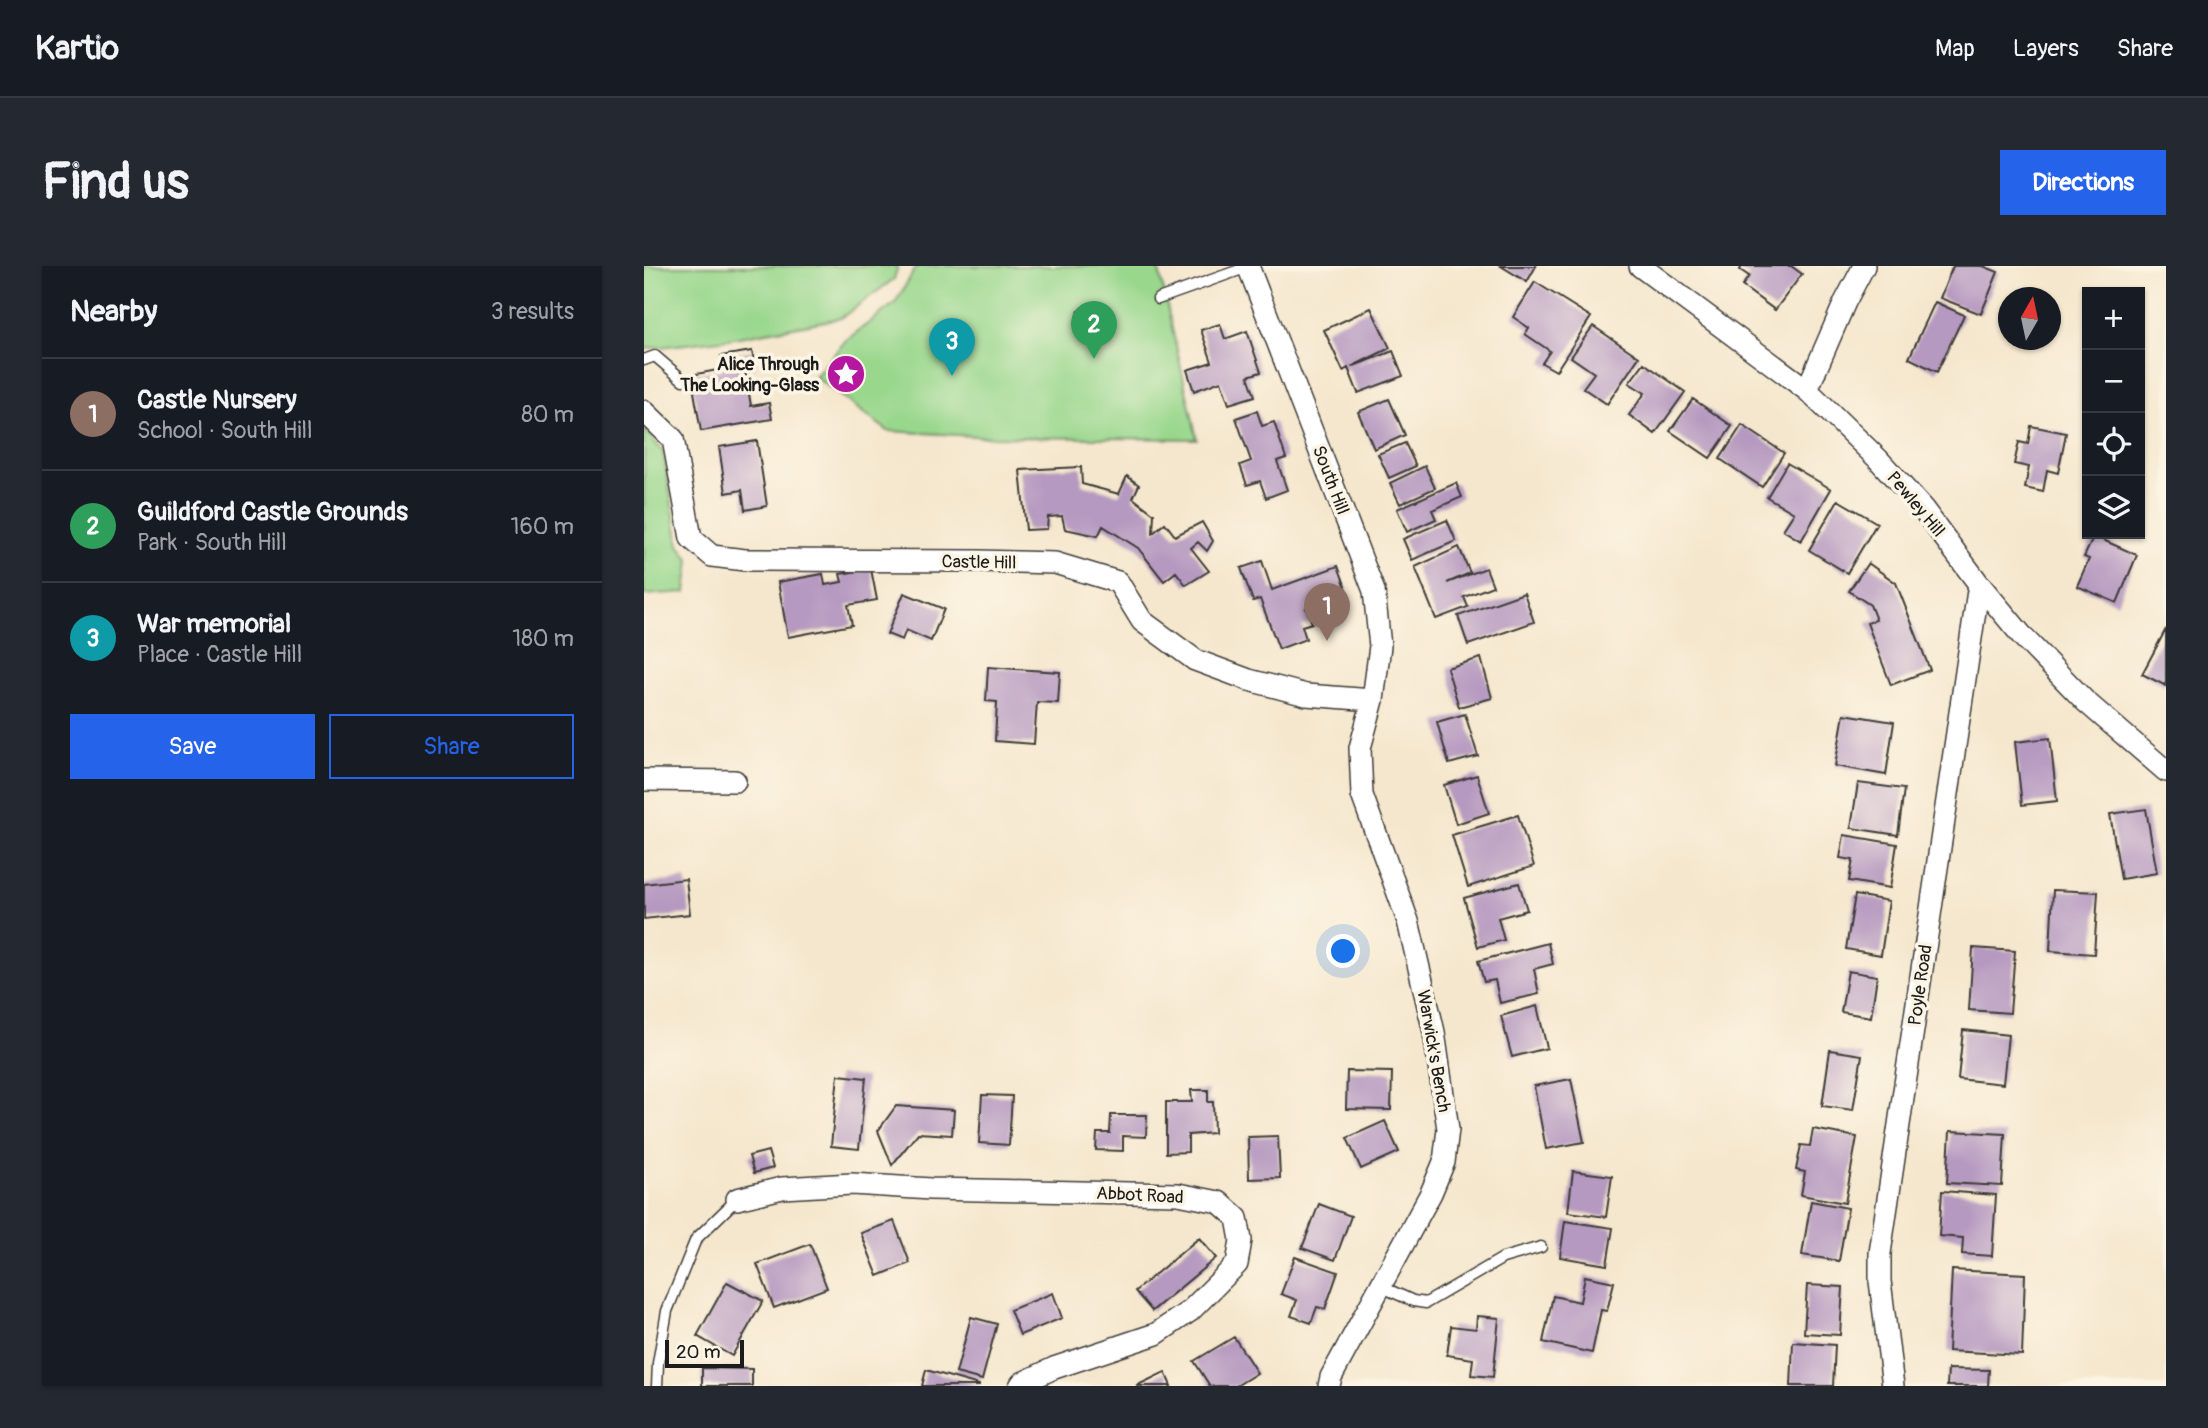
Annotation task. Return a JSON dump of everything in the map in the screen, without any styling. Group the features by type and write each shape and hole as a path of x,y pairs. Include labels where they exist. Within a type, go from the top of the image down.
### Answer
{"street":[{"name":"South Hill","path":"1248,266 1374,591 1380,646 1373,700"},
{"name":"Pewley Hill","path":"1640,266 1807,390 1878,459 1923,509 1979,584 2024,638 2085,701 2166,771"},
{"path":"1807,390 1844,302 1864,266"},
{"name":"Castle Hill","path":"644,411 673,439 691,538 712,556 744,560 1055,564 1118,582 1143,621 1195,660 1249,680 1306,695 1373,700"},
{"name":"Poyle Road","path":"1893,1386 1880,1281 1880,1253 1979,584"},
{"name":"Warwick's Bench","path":"1329,1386 1331,1377 1431,1193 1444,1162 1448,1129 1434,1032 1408,921 1362,795 1360,748 1373,700"},
{"path":"644,780 735,781"},
{"name":"Abbot Road","path":"737,1199 782,1188 852,1184 931,1189 1178,1194 1219,1202 1237,1218 1241,1240 1237,1264 1190,1311 1156,1334 1054,1368 1020,1386"}],"lane":[{"path":"1158,299 1248,266"},
{"path":"644,360 654,356 683,380"},
{"path":"657,1386 667,1311 696,1239 737,1199"},
{"path":"1380,1286 1413,1301 1426,1303 1503,1258 1541,1247"}],"green space":[{"path":"644,266 898,266 894,279 841,318 729,339 644,349"},
{"path":"917,266 1158,266 1197,439 992,437 888,431 815,377 845,341 895,303"},
{"path":"644,429 663,452 679,545 690,560 686,592 644,595"}],"building":[{"path":"1501,266 1536,266 1527,282"},
{"path":"1742,266 1791,266 1802,274 1775,310 1742,286 1749,276 1740,270"},
{"path":"1953,266 1983,266 1998,272 1981,314 1940,298"},
{"path":"1535,282 1591,317 1556,371 1542,363 1550,351 1525,334 1529,328 1513,317"},
{"path":"1935,302 1964,315 1937,372 1909,358"},
{"path":"1087,307 1094,310 1097,317 1094,324 1087,327 1080,324 1077,317 1080,310"},
{"path":"1371,308 1390,348 1351,367 1393,351 1403,376 1358,393 1348,368 1343,371 1324,330"},
{"path":"1220,324 1225,339 1247,331 1261,372 1248,376 1255,396 1229,404 1221,381 1194,391 1187,370 1212,362 1201,330"},
{"path":"1593,326 1639,357 1607,404 1583,388 1594,373 1571,357"},
{"path":"752,351 755,368 745,370 751,406 769,403 772,419 701,431 691,375 723,369 721,356"},
{"path":"1644,363 1685,392 1655,434 1629,415 1645,393 1629,383"},
{"path":"1389,399 1405,435 1374,449 1358,412"},
{"path":"1693,399 1732,426 1710,458 1670,431"},
{"path":"1257,411 1262,426 1274,422 1286,458 1277,461 1287,490 1266,498 1260,481 1247,485 1240,465 1251,461 1236,418"},
{"path":"1742,425 1784,453 1762,487 1720,459"},
{"path":"2031,426 2066,433 2058,473 2047,470 2043,492 2025,488 2029,467 2014,464 2019,442 2028,444"},
{"path":"757,441 767,506 745,510 742,490 726,493 719,447"},
{"path":"1405,443 1416,466 1389,478 1378,454"},
{"path":"1787,463 1831,489 1801,541 1783,530 1794,513 1767,497"},
{"path":"1425,466 1435,488 1400,504 1390,483"},
{"path":"1081,467 1082,484 1119,494 1127,476 1139,485 1133,498 1154,514 1153,533 1165,523 1175,536 1202,522 1213,541 1207,551 1198,542 1191,548 1209,571 1186,585 1176,572 1164,581 1138,548 1103,526 1098,536 1065,529 1062,516 1048,517 1047,529 1026,530 1020,470"},
{"path":"1456,483 1462,497 1432,510 1436,519 1407,532 1397,509"},
{"path":"1838,500 1877,523 1847,573 1809,550"},
{"path":"1447,520 1456,541 1412,560 1403,539"},
{"path":"2093,539 2101,539 2137,555 2117,603 2077,586 2089,559 2084,557"},
{"path":"1459,547 1470,573 1447,583 1486,568 1493,586 1464,597 1468,607 1436,619 1415,567"},
{"path":"1262,561 1272,590 1338,566 1348,593 1306,608 1312,623 1302,626 1306,639 1279,649 1260,599 1253,601 1241,568"},
{"path":"1868,563 1896,583 1930,670 1891,685 1867,623 1876,620 1870,605 1849,591"},
{"path":"871,569 877,600 848,605 852,625 788,637 778,582 823,574 825,585 842,582 840,574"},
{"path":"904,593 944,609 931,641 906,630 902,640 887,634"},
{"path":"1524,593 1534,622 1468,645 1458,616"},
{"path":"2166,629 2166,686 2142,674"},
{"path":"1481,658 1492,698 1459,707 1447,668"},
{"path":"988,667 1060,672 1058,703 1037,702 1034,744 995,741 997,702 986,701"},
{"path":"1465,714 1478,756 1449,764 1437,722"},
{"path":"1844,714 1894,722 1886,775 1835,766"},
{"path":"2050,738 2057,801 2022,805 2015,742"},
{"path":"1477,775 1489,813 1456,824 1444,785"},
{"path":"1858,783 1904,789 1898,835 1851,828"},
{"path":"2146,809 2157,873 2121,879 2110,814"},
{"path":"1518,815 1534,866 1468,887 1452,835"},
{"path":"1844,835 1897,844 1890,888 1849,881 1853,860 1840,858"},
{"path":"686,879 690,914 644,919 644,884"},
{"path":"1519,883 1527,910 1498,918 1504,940 1478,947 1464,898"},
{"path":"2053,890 2098,892 2094,954 2050,951"},
{"path":"1855,895 1889,901 1881,955 1846,949"},
{"path":"1548,943 1553,964 1534,969 1539,994 1500,1003 1495,980 1484,982 1478,961"},
{"path":"1973,948 2015,951 2010,1013 1969,1010"},
{"path":"1848,971 1877,976 1871,1017 1841,1012"},
{"path":"1537,1006 1547,1048 1512,1057 1501,1016"},
{"path":"1963,1030 2008,1035 2003,1084 1958,1079"},
{"path":"1830,1050 1862,1055 1853,1110 1822,1106"},
{"path":"1347,1071 1392,1072 1391,1110 1346,1109"},
{"path":"838,1075 866,1078 859,1149 831,1146"},
{"path":"1571,1079 1584,1142 1546,1149 1534,1086"},
{"path":"1191,1090 1208,1090 1208,1102 1213,1102 1214,1133 1188,1135 1188,1152 1166,1153 1166,1102 1192,1102"},
{"path":"982,1095 1012,1096 1009,1145 979,1143"},
{"path":"896,1106 954,1110 952,1135 918,1133 892,1165 878,1131"},
{"path":"1111,1115 1147,1115 1146,1137 1123,1136 1123,1151 1096,1150 1097,1133 1110,1133"},
{"path":"1385,1121 1399,1152 1361,1169 1347,1138"},
{"path":"1813,1129 1857,1137 1845,1203 1801,1195 1805,1172 1796,1170 1801,1145 1810,1146"},
{"path":"1950,1131 2005,1134 2002,1186 1947,1183"},
{"path":"1278,1136 1280,1178 1249,1179 1248,1137"},
{"path":"768,1151 773,1168 754,1173 749,1156"},
{"path":"1573,1171 1612,1176 1606,1217 1568,1212"},
{"path":"1942,1191 1996,1195 1992,1256 1962,1254 1963,1238 1939,1236"},
{"path":"1811,1201 1848,1208 1839,1261 1802,1255"},
{"path":"1319,1204 1351,1216 1335,1260 1302,1248"},
{"path":"894,1221 910,1263 878,1276 861,1233"},
{"path":"1565,1221 1613,1228 1607,1265 1560,1257"},
{"path":"1199,1238 1216,1258 1152,1311 1135,1291"},
{"path":"810,1244 827,1288 774,1308 757,1264"},
{"path":"1295,1257 1338,1272 1325,1309 1317,1307 1311,1323 1291,1316 1297,1300 1281,1294"},
{"path":"1952,1270 2025,1274 2022,1355 1948,1351"},
{"path":"1585,1276 1614,1282 1607,1311 1601,1310 1592,1353 1543,1342 1553,1296 1580,1302"},
{"path":"727,1282 763,1301 732,1356 697,1336"},
{"path":"1807,1285 1843,1287 1840,1335 1804,1333"},
{"path":"1053,1293 1062,1318 1020,1335 1010,1310"},
{"path":"1477,1316 1499,1318 1493,1377 1471,1375 1473,1359 1447,1355 1451,1326 1476,1329"},
{"path":"971,1317 997,1324 982,1380 956,1373"},
{"path":"1234,1337 1257,1373 1236,1386 1210,1386 1194,1361"},
{"path":"1793,1342 1835,1345 1833,1386 1791,1386"},
{"path":"702,1368 752,1369 752,1386 702,1386"},
{"path":"1948,1369 1989,1370 1988,1386 1947,1386"},
{"path":"926,1370 979,1385 979,1386 922,1386"},
{"path":"1165,1372 1171,1386 1136,1386"}],"place":[{"name":"Guildford Castle Grounds","path":"1094,359"},
{"name":"Alice Through The Looking-Glass","path":"846,374"},
{"name":"War memorial","path":"952,376"},
{"name":"Castle Nursery","path":"1327,641"}]}
